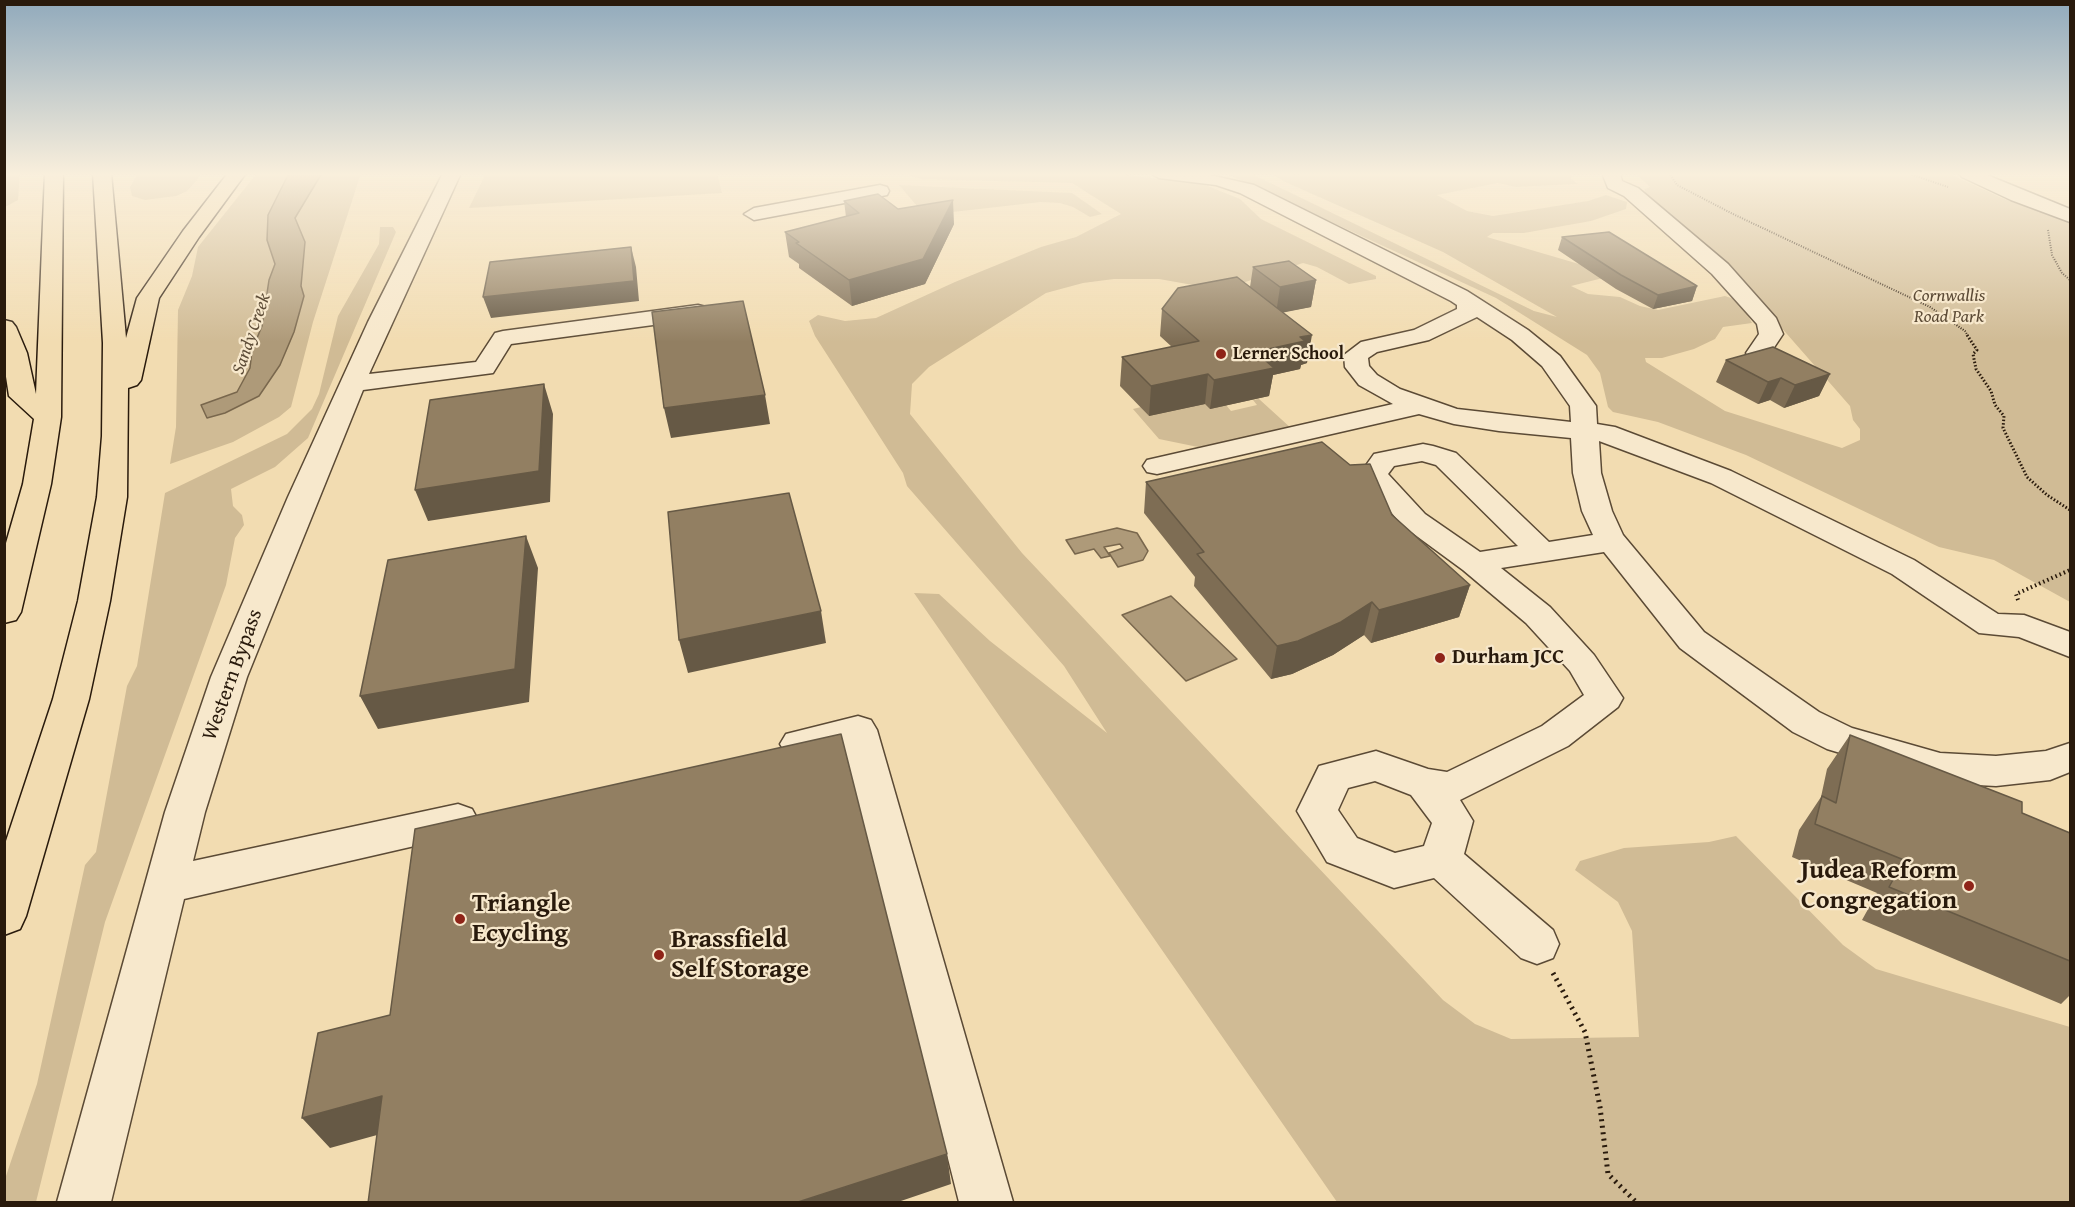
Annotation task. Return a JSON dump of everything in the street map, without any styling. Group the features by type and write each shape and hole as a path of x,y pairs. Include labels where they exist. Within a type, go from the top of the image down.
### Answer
{"highway":[{"path":"4,612 37,484 48,417 53,229"},
{"path":"4,916 72,699 94,601 112,497 116,436 115,343 106,229"},
{"path":"116,436 148,298 194,229"},
{"path":"4,327 15,354 22,396 48,417"}],"street":[{"name":"Western Bypass","path":"84,1203 186,812 229,677 353,384 426,229"},
{"path":"1326,229 1468,301 1520,335 1551,361 1583,406 1587,473 1597,511 1612,541 1654,596 1692,640 1806,722 1840,739 1940,768 1996,771 2050,765 2070,757"},
{"path":"1674,229 1720,269 1768,323 1772,334 1758,353"},
{"path":"1468,301 1469,312 1456,320 1421,335 1369,347 1356,355 1357,367 1368,380 1391,394 1420,406 1454,416 1500,423 1605,433 1721,477 1903,567 1991,626 2025,626 2070,645"},
{"path":"353,384 484,368 503,338 719,309"},
{"path":"1156,466 1420,406"},
{"path":"1441,859 1394,871 1341,850 1317,811 1332,777 1376,766 1425,784 1451,788 1555,736 1605,698 1582,663 1538,615 1474,563 1414,520 1373,475 1384,460 1423,452 1446,459 1542,552"},
{"path":"1474,563 1612,541"},
{"path":"766,751 858,730 986,1203"},
{"path":"1425,784 1453,821 1441,859"},
{"path":"167,885 490,813"},
{"path":"1441,859 1537,944"}],"path":[{"path":"1765,229 1930,307 1965,331 1977,350 1973,354 1976,369 1991,391 1995,405 2004,416 2003,428 2027,477 2047,495 2070,510"},
{"path":"2049,229 2052,255 2062,273 2070,280"},
{"path":"2025,626 2016,594 2070,570"},
{"path":"1537,944 1585,1032 1600,1107 1608,1174 1636,1203"}],"green space":[{"path":"212,229 267,229 267,240 275,264 269,280 262,326 252,350 250,368 237,392 201,405 207,418 225,413 259,396 280,365 294,332 304,296 301,286 305,242 300,229 343,229 313,322 291,407 279,417 233,442 170,464 176,427 178,310 192,276 198,247"},
{"path":"380,229 394,229 396,232 308,438 275,467 231,489 233,506 242,515 244,525 235,538 226,585 105,922 36,1202 5,1202 5,1179 37,1084 85,865 96,852 127,686 137,666 165,493 287,434 312,409 319,394 338,316 379,244"},
{"path":"1091,229 1282,229 1376,276 1376,279 1349,284 1317,267 1303,263 1221,290 1159,279 1114,279 1083,283 1046,293 929,367 912,384 910,414 1022,553 1443,1000 1475,1024 1511,1039 1639,1037 1632,931 1618,902 1575,870 1580,861 1624,848 1709,842 1736,836 1843,945 1876,969 2070,1027 2070,1202 1337,1202 914,593 939,594 990,641 1107,733 1064,666 907,486 903,473 815,336 809,321 818,315 845,321 876,318 955,282 1041,247 1076,237"},
{"name":"Cornwallis Road Park","path":"1347,229 1366,229 1534,311 1557,317 1443,252 1392,229 1545,229 1524,233 1493,233 1487,237 1596,269 1603,278 1571,286 1588,294 1620,297 1640,306 1658,310 1725,296 1740,301 1752,323 1723,327 1715,339 1694,349 1662,358 1645,358 1646,362 1725,411 1842,448 1860,440 1860,429 1853,420 1850,406 1744,285 1682,229 2070,229 2070,602 1994,560 1939,547 1746,455 1658,422 1613,412 1608,407 1600,373 1587,355 1496,298"},
{"path":"1184,398 1226,405 1231,411 1257,405 1253,400 1259,399 1292,429 1198,447 1159,439 1133,409 1141,407 1149,416 1191,407"}],"shaded area":[{"path":"267,229 300,229 305,242 301,286 304,296 294,332 280,365 259,396 225,413 207,418 201,405 237,392 250,368 252,350 262,326 269,280 275,264 267,240"},
{"path":"1117,528 1137,533 1148,551 1143,560 1118,567 1109,553 1123,548 1120,544 1104,547 1110,556 1101,558 1094,549 1075,554 1066,540"},
{"path":"1171,596 1237,659 1186,681 1122,615"}],"building":[{"path":"795,229 938,229 923,259 849,280 796,243 799,242 785,232"},
{"path":"1609,232 1697,286 1658,295 1621,275 1562,237"},
{"path":"631,247 634,281 483,297 490,262"},
{"path":"1289,261 1316,280 1280,287 1253,267"},
{"path":"1237,277 1312,335 1300,337 1305,341 1264,350 1275,359 1266,361 1274,368 1214,380 1208,374 1151,386 1122,357 1199,341 1162,309 1178,288"},
{"path":"743,301 765,395 664,408 652,312"},
{"path":"1773,347 1830,374 1795,385 1781,378 1768,382 1726,360"},
{"path":"544,384 539,471 415,490 430,400"},
{"path":"1322,442 1350,465 1370,464 1392,515 1470,585 1379,610 1372,602 1341,622 1298,641 1277,646 1197,554 1204,552 1146,482"},
{"path":"789,493 821,611 679,640 668,512"},
{"path":"526,536 515,669 360,696 388,560"},
{"name":"Brassfield Self Storage","path":"841,734 947,1154 795,1203 368,1203 382,1096 302,1118 318,1033 390,1015 415,829"},
{"name":"Judea Reform Congregation","path":"1850,735 2022,802 2022,813 2070,833 2070,961 1889,887 1904,860 1815,824 1822,796 1836,803"}],"place":[{"name":"Lerner School","path":"1221,354"},
{"name":"Durham JCC","path":"1440,658"},
{"name":"Judea Reform Congregation","path":"1969,886"},
{"name":"Triangle Ecycling","path":"460,919"},
{"name":"Brassfield Self Storage","path":"659,955"}],"water label":[{"name":"Sandy Creek","path":"252,334"}]}
